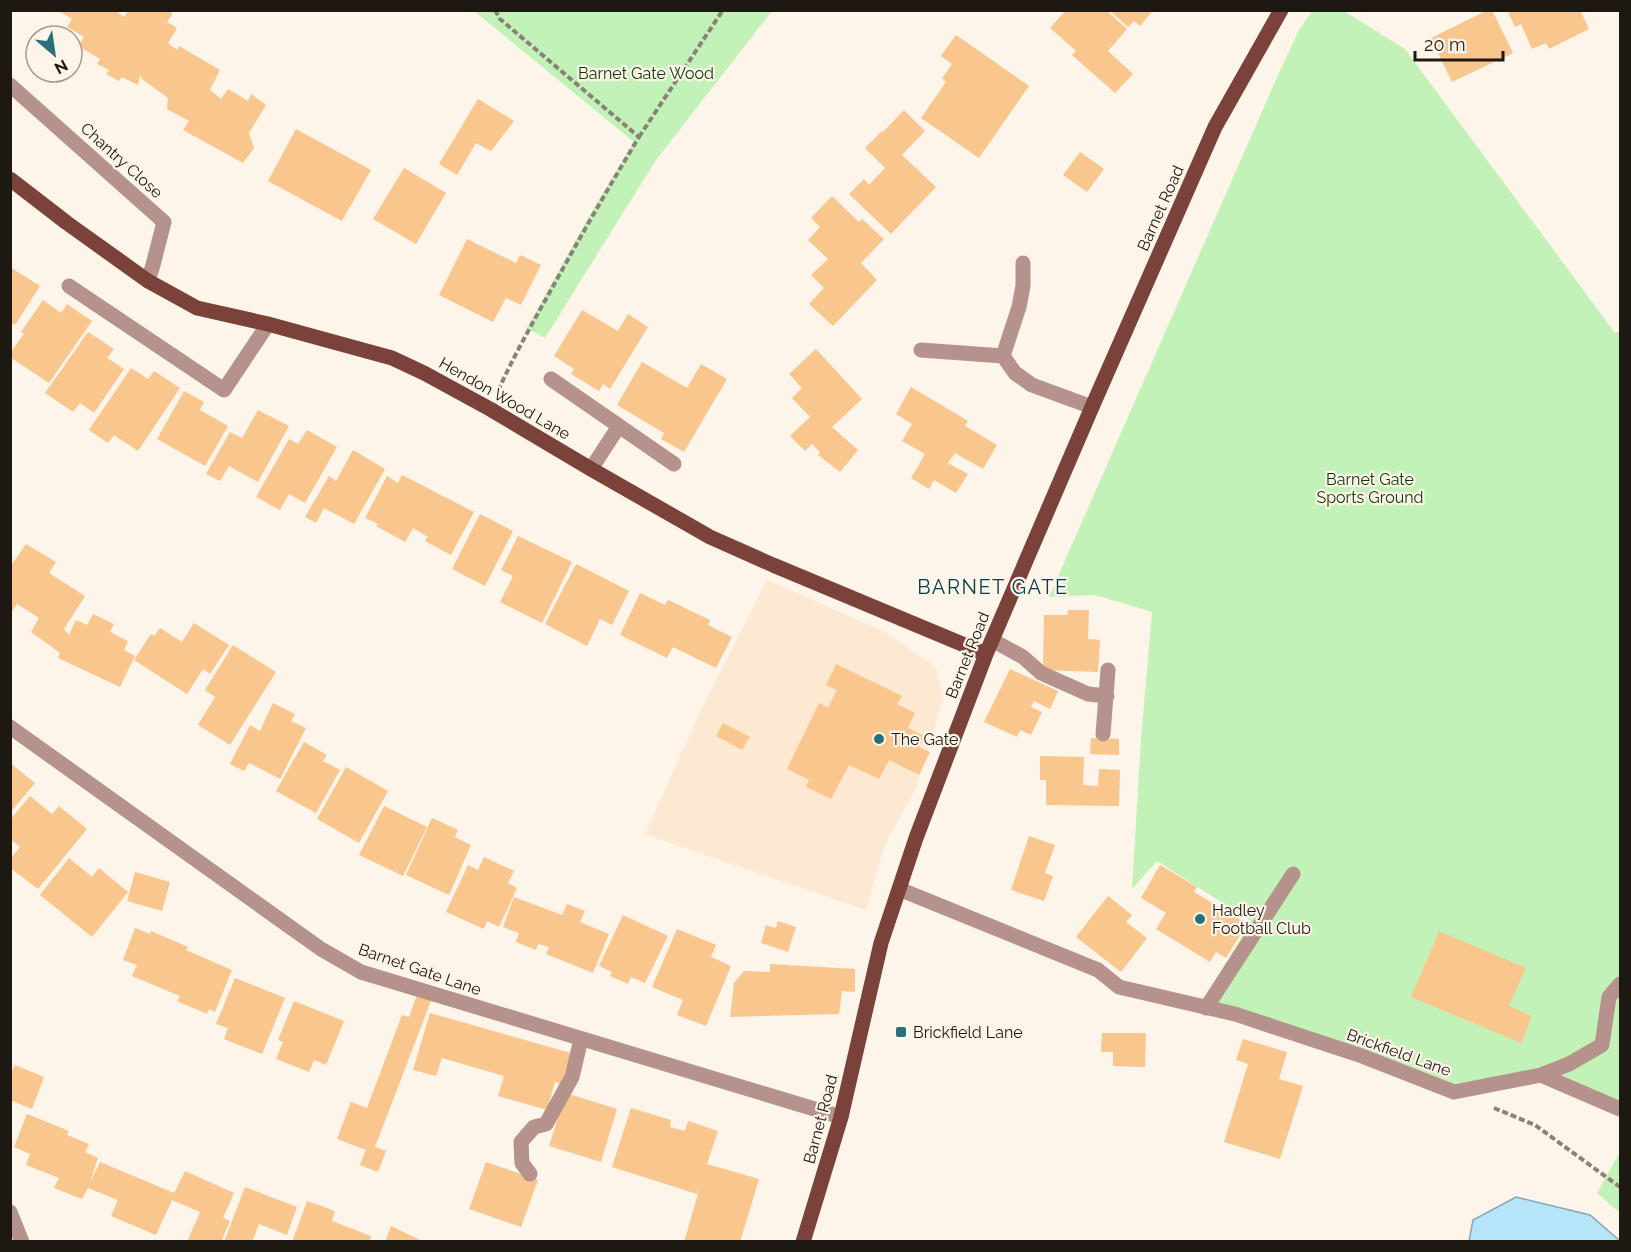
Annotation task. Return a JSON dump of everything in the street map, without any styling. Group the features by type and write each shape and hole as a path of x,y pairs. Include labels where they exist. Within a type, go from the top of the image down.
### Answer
{"main road":[{"name":"Barnet Road","path":"803,1242 841,1118 881,943 916,838 989,647 1215,127 1281,10"},
{"name":"Hendon Wood Lane","path":"10,178 67,223 148,281 197,308 268,324 392,358 490,409 591,470 710,537 773,565 989,647"}],"street":[{"name":"Chantry Close","path":"10,85 164,222 148,281"},
{"path":"1003,356 1019,308 1023,286 1023,263"},
{"path":"69,285 224,390 268,324"},
{"path":"921,350 1003,356"},
{"path":"1003,356 1015,373 1032,385 1092,407"},
{"path":"551,379 674,464"},
{"path":"591,470 619,426"},
{"path":"989,647 1023,657 1041,673 1088,694 1107,696"},
{"path":"1103,734 1108,670"},
{"name":"Barnet Gate Lane","path":"10,727 321,949 362,972 841,1118"},
{"path":"1206,1008 1293,874"},
{"name":"Brickfield Lane","path":"899,889 1098,970 1119,987 1235,1014 1362,1056 1454,1092 1541,1075 1569,1064 1602,1045 1609,997 1620,984"},
{"path":"530,1174 522,1163 521,1142 534,1127 546,1124 572,1077 581,1040"},
{"path":"1541,1075 1620,1109"},
{"path":"10,1212 22,1242"}],"path":[{"path":"495,10 500,19 639,137"},
{"path":"499,389 599,204 639,137 723,10"},
{"path":"1454,1092 1535,1125 1620,1187"}],"shaded area":[{"path":"767,580 885,632 936,668 943,699 916,788 884,846 866,910 645,834 699,715"}],"green space":[{"name":"Barnet Gate Wood","path":"474,11 772,11 656,160 545,338 527,328 591,213 634,142"},
{"name":"Barnet Gate Sports Ground","path":"1312,11 1344,11 1405,49 1615,333 1620,331 1620,1109 1541,1075 1454,1092 1200,1006 1251,921 1157,861 1132,889 1141,739 1152,612 1095,595 1049,597 1278,75 1299,30"},
{"path":"1620,1152 1620,1213 1597,1193"}],"water":[{"path":"1516,1197 1590,1215 1620,1241 1469,1241 1473,1220"}],"building":[{"path":"57,10 114,10 124,17 129,10 171,10 172,15 167,22 177,28 168,43 177,50 179,46 220,70 210,90 221,99 228,89 248,101 251,94 266,105 249,133 254,148 243,163 183,130 189,121 167,109 168,98 142,79 140,75 138,85 122,77 119,81 106,74 109,70 97,64 100,59 84,50 84,24 69,24 72,19"},
{"path":"1066,10 1106,10 1127,29 1108,51 1133,74 1115,93 1072,55 1076,51 1050,28"},
{"path":"1109,10 1149,10 1151,13 1140,26 1134,21 1128,27"},
{"path":"1492,10 1513,53 1452,82 1431,38"},
{"path":"1507,10 1580,10 1589,29 1549,49 1546,43 1532,49 1521,24 1515,27"},
{"path":"956,35 1029,86 979,158 921,118 946,82 942,78 952,64 941,56"},
{"path":"478,99 514,121 491,151 476,143 457,175 439,164"},
{"path":"904,110 925,131 902,155 936,187 891,234 849,194 864,179 869,185 885,168 865,148"},
{"path":"296,129 371,170 342,221 268,181"},
{"path":"1080,152 1104,169 1087,192 1063,175"},
{"path":"404,168 446,193 416,244 373,219"},
{"path":"832,196 859,222 862,219 884,239 861,263 877,280 833,326 809,304 824,288 811,275 828,259 808,240 820,227 811,218"},
{"path":"467,239 516,263 520,255 541,265 521,305 506,298 493,322 439,295"},
{"path":"10,267 40,286 15,325 10,322"},
{"path":"43,300 61,313 67,304 92,321 49,383 10,357 10,353 24,334 21,332"},
{"path":"582,310 618,331 628,314 648,327 610,389 603,384 599,391 571,374 574,369 554,356"},
{"path":"88,332 114,349 107,358 124,369 94,413 80,403 73,412 45,393"},
{"path":"816,349 862,399 832,427 858,450 840,472 818,455 820,452 812,444 805,451 790,436 810,417 792,398 802,388 789,374"},
{"path":"642,362 687,388 701,364 727,379 684,452 661,439 664,433 617,405"},
{"path":"131,368 148,379 154,371 180,388 138,451 114,435 108,443 89,430"},
{"path":"911,387 968,421 965,426 997,445 983,469 955,453 948,463 968,474 956,493 934,480 929,489 911,478 925,454 902,441 912,424 896,414"},
{"path":"184,391 204,402 200,410 228,426 205,466 157,439"},
{"path":"258,410 289,426 258,482 229,466 220,481 206,474 230,432 242,438"},
{"path":"307,430 337,447 305,503 289,494 280,510 256,497 289,439 298,444"},
{"path":"353,450 385,469 354,524 324,508 316,523 305,517 329,476 336,481"},
{"path":"402,475 474,512 451,555 425,541 428,537 413,528 405,542 365,518 387,476 398,483"},
{"path":"480,514 513,531 485,586 452,569"},
{"path":"518,536 572,562 542,623 500,602 513,576 501,570"},
{"path":"26,544 56,562 49,573 85,596 64,629 69,635 76,620 87,625 93,614 114,624 110,632 128,641 124,650 135,656 120,687 58,658 60,653 31,632 39,618 17,604 10,614 10,567"},
{"path":"576,564 629,591 612,625 600,619 587,646 545,624"},
{"path":"640,593 665,605 668,600 710,620 708,625 732,637 716,668 673,647 667,658 620,635"},
{"path":"1068,610 1089,610 1088,639 1100,640 1098,672 1043,670 1044,615 1067,615"},
{"path":"194,623 229,645 210,674 203,669 187,694 134,660 151,634 154,636 160,628 182,642"},
{"path":"233,645 276,672 230,745 198,725 215,697 205,690"},
{"path":"836,664 902,696 897,704 915,713 908,728 925,736 919,747 930,752 919,775 889,760 879,779 849,765 831,799 806,787 809,780 787,769 819,703 828,708 837,690 826,685"},
{"path":"1010,669 1058,691 1050,709 1034,701 1031,707 1042,712 1031,735 1020,730 1017,737 984,722"},
{"path":"273,703 295,714 291,721 306,728 280,779 249,763 244,771 230,764 250,725 260,731"},
{"path":"723,723 750,737 742,750 716,736"},
{"path":"1091,738 1119,739 1119,755 1090,754"},
{"path":"304,742 327,755 323,761 340,770 316,813 276,791"},
{"path":"1040,756 1084,757 1083,785 1098,786 1099,769 1120,770 1119,806 1046,805 1046,780 1040,780"},
{"path":"10,763 35,783 10,813"},
{"path":"346,767 388,791 359,843 317,819"},
{"path":"30,796 52,814 59,806 87,829 38,889 10,868 10,859 20,847 10,839 10,820"},
{"path":"384,806 427,827 403,876 359,855"},
{"path":"432,818 458,830 455,837 471,845 449,895 406,875"},
{"path":"1029,836 1055,845 1045,873 1053,876 1044,901 1011,890"},
{"path":"484,857 514,871 508,883 517,888 499,927 487,921 484,929 446,912 468,865 478,870"},
{"path":"69,858 92,877 99,868 128,892 92,937 40,895"},
{"name":"Hadley Football Club","path":"1160,865 1197,887 1194,892 1247,924 1226,958 1216,952 1210,962 1156,929 1166,913 1141,898"},
{"path":"135,872 170,882 162,911 127,901"},
{"path":"1108,896 1132,915 1126,922 1147,938 1121,972 1076,937"},
{"path":"514,897 562,915 567,904 585,911 580,922 609,934 593,973 546,954 549,947 538,944 536,950 516,942 519,933 503,927"},
{"path":"623,915 668,936 645,983 631,977 628,984 610,976 612,972 599,966"},
{"path":"778,921 796,927 788,952 761,943 766,925 776,928"},
{"path":"135,928 150,934 151,931 188,947 186,950 232,970 215,1012 209,1009 207,1014 177,1001 180,996 132,976 137,965 123,960"},
{"path":"677,929 716,945 711,957 731,966 706,1026 677,1015 683,1000 652,987"},
{"path":"1439,931 1526,968 1509,1006 1532,1016 1521,1043 1411,997"},
{"path":"770,964 855,969 855,992 842,991 839,1014 730,1017 734,983 744,971 770,972"},
{"path":"235,978 285,998 262,1054 224,1039 228,1028 216,1024"},
{"path":"417,995 431,1001 375,1147 386,1151 378,1172 360,1165 366,1150 337,1139 351,1102 367,1108 402,1015 409,1017"},
{"path":"294,1001 344,1021 326,1065 314,1060 309,1072 276,1059 283,1042 278,1040"},
{"path":"430,1013 571,1053 562,1085 555,1082 547,1110 498,1096 504,1076 442,1058 436,1076 413,1070"},
{"path":"1102,1033 1146,1033 1145,1067 1113,1066 1113,1052 1101,1052"},
{"path":"1243,1039 1287,1052 1279,1079 1303,1086 1280,1159 1224,1142 1248,1064 1236,1060"},
{"path":"15,1065 44,1077 32,1109 10,1100 10,1075"},
{"path":"566,1093 617,1109 601,1162 549,1146"},
{"path":"631,1108 671,1120 670,1127 685,1131 688,1121 718,1131 707,1164 759,1179 740,1242 684,1242 700,1187 697,1194 612,1167"},
{"path":"27,1114 69,1131 67,1135 89,1144 85,1152 98,1158 89,1185 100,1162 174,1193 185,1171 234,1193 223,1218 230,1221 221,1242 187,1242 200,1212 172,1200 156,1235 111,1216 118,1200 88,1188 82,1199 54,1188 59,1178 26,1165 30,1154 14,1147"},
{"path":"486,1162 538,1180 521,1227 469,1209"},
{"path":"245,1187 297,1207 287,1235 259,1224 252,1242 224,1242"},
{"path":"307,1201 335,1211 332,1221 371,1236 369,1242 292,1242"},
{"path":"391,1226 424,1242 385,1242"}],"place":[{"name":"The Gate","path":"879,739"},
{"name":"Hadley Football Club","path":"1200,919"},
{"name":"Brickfield Lane","path":"901,1032"}],"district":[{"name":"BARNET GATE","path":"993,587"}]}
